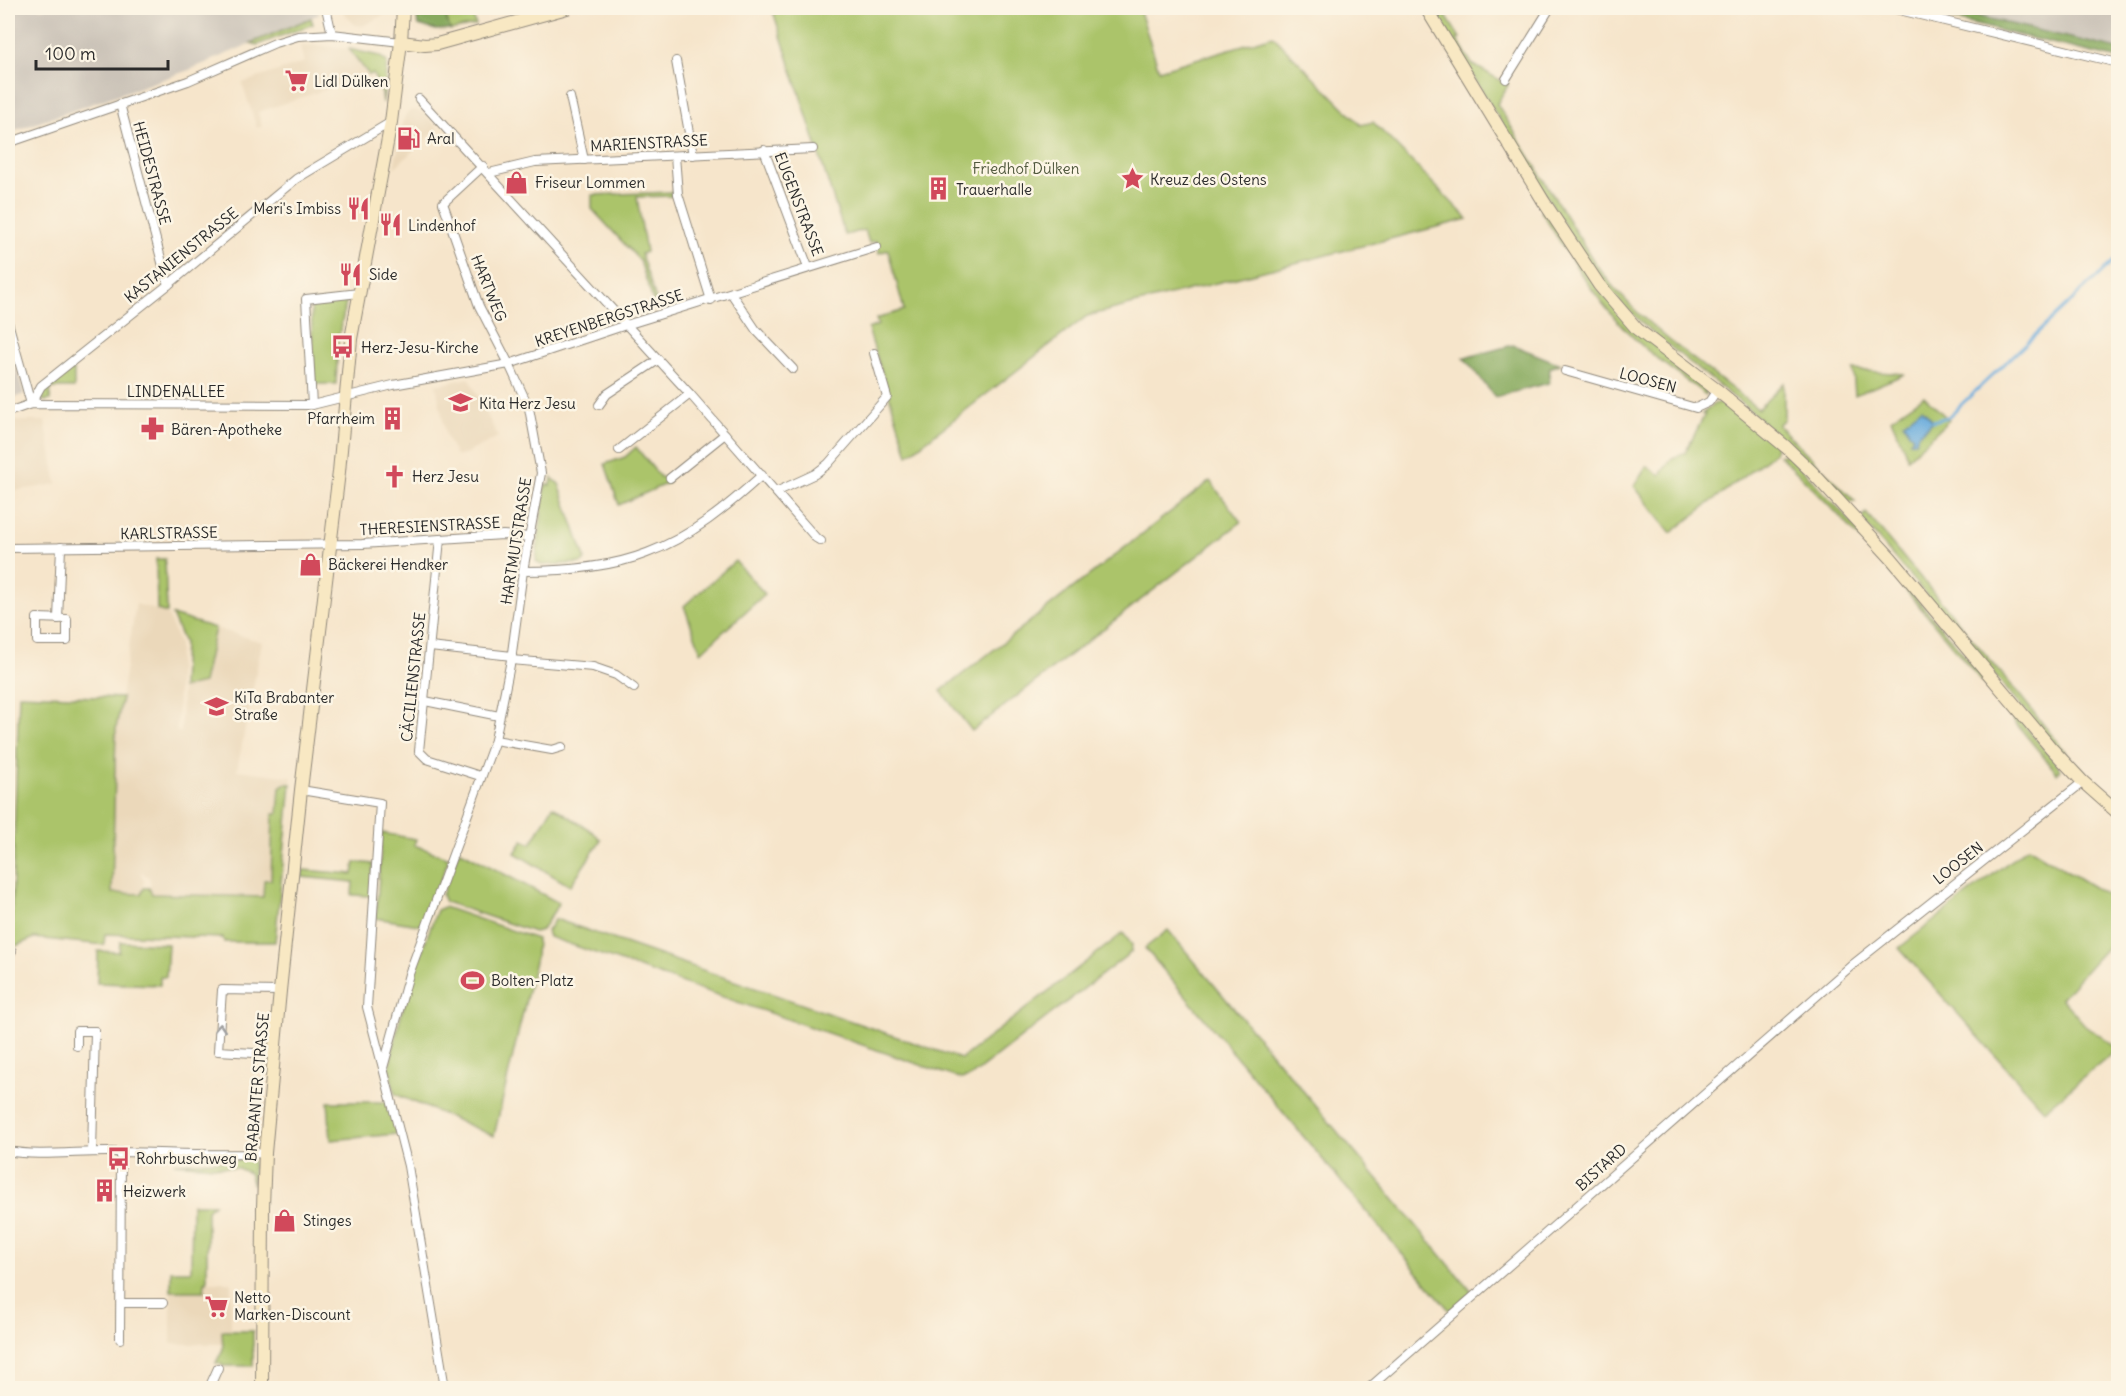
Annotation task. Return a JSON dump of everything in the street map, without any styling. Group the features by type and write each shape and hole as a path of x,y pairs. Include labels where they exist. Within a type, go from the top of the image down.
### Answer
{"main road":[{"name":"BRABANTER STRASSE","path":"262,1389 265,1153 280,991 351,339 391,122 403,8"},
{"path":"401,42 437,44 529,13 567,8"},
{"path":"1426,8 1544,202 1599,285 1638,329 1717,390 1812,471 1891,558 2051,748 2083,782 2118,813"}],"street":[{"path":"326,8 332,34"},
{"path":"1506,79 1550,8"},
{"path":"1891,8 2118,63"},
{"path":"8,143 188,81 275,43 298,36 332,34 401,42"},
{"path":"676,62 693,155"},
{"path":"570,97 584,160"},
{"path":"419,99 486,169 821,541"},
{"name":"HEIDESTRASSE","path":"120,104 168,285"},
{"name":"KASTANIENSTRASSE","path":"31,404 40,386 168,285 296,179 391,122"},
{"name":"MARIENSTRASSE","path":"486,169 535,162 813,149"},
{"name":"EUGENSTRASSE","path":"764,150 808,267"},
{"path":"675,156 678,194 711,300"},
{"name":"HARTWEG","path":"486,169 443,203 479,306 510,364"},
{"name":"KREYENBERGSTRASSE","path":"346,398 393,385 510,364 626,325 877,247"},
{"path":"312,405 306,299 359,293"},
{"path":"731,293 756,330 793,369"},
{"path":"8,322 31,404"},
{"path":"776,492 815,474 828,464 887,397 874,353"},
{"path":"599,405 607,394 658,360"},
{"name":"HARTMUTSTRASSE","path":"383,1068 409,974 495,740 511,658 541,473 529,408 510,364"},
{"name":"LOOSEN","path":"1565,372 1696,408 1709,402 1717,390"},
{"path":"619,450 690,394"},
{"name":"LINDENALLEE","path":"8,412 31,404 312,405 346,398"},
{"path":"670,478 725,434"},
{"path":"524,571 552,571 591,566 619,562 647,554 693,530 727,506 762,475"},
{"name":"THERESIENSTRASSE","path":"330,544 503,535 530,537"},
{"name":"CÄCILIENSTRASSE","path":"440,539 419,751 427,759 480,776"},
{"name":"KARLSTRASSE","path":"8,548 330,544"},
{"path":"58,619 61,547"},
{"path":"37,618 58,619 67,619 67,641 37,641 37,618"},
{"path":"430,647 593,667 616,675 634,688"},
{"path":"425,701 499,716"},
{"path":"495,740 552,750 562,747"},
{"name":"LOOSEN","path":"1851,966 2083,782"},
{"path":"301,790 380,803 367,1007 408,1166 445,1389"},
{"name":"BISTARD","path":"1369,1389 1851,966"},
{"path":"274,1054 218,1051 222,990 280,991"},
{"path":"77,1046 77,1031 95,1031 92,1152"},
{"path":"8,1151 203,1155 265,1153"},
{"path":"120,1339 122,1152"},
{"path":"121,1303 163,1303"},
{"path":"210,1389 218,1368"}],"shaded area":[{"path":"8,8 314,8 320,14 189,70 8,133"},
{"path":"340,8 388,8 389,12 363,26 355,25"},
{"path":"1942,8 2118,8 2118,49"},
{"path":"317,45 349,49 369,75 258,112 262,126 257,128 242,83 305,62 300,46"},
{"path":"412,110 425,114 438,128 394,168 403,121 406,114"},
{"path":"8,341 24,394 8,400"},
{"name":"Kita Herz Jesu","path":"469,378 498,437 461,456 456,456 446,436 436,385"},
{"path":"45,421 57,484 8,492 8,423"},
{"path":"136,604 167,613 179,644 177,732 181,732 182,688 203,683 215,628 262,642 237,770 292,777 291,784 284,784 278,814 273,814 271,880 263,897 152,894 149,888 151,883 149,877 140,871 144,881 141,894 111,893 116,728"},
{"path":"205,1282 231,1282 231,1331 223,1331 223,1344 171,1344 171,1291 204,1291"}],"green space":[{"path":"415,8 443,8 450,29 436,30 418,25"},
{"path":"443,8 470,8 476,25 450,30"},
{"name":"Friedhof Dülken","path":"772,8 1139,8 1159,70 1273,36 1361,125 1373,122 1468,219 1087,316 908,455 868,329 878,325 876,319 904,310 888,250 879,253 876,241 869,243 865,230 845,235"},
{"path":"1431,8 1441,8 1460,38 1457,40 1472,64 1508,85 1497,104 1594,262 1614,288 1669,340 1758,409 1784,383 1784,419 1778,425 1855,501 1847,502 1751,411 1653,333 1623,305 1578,247"},
{"path":"1906,8 1942,8 2118,49 2118,59"},
{"path":"311,18 313,24 257,45 251,43"},
{"path":"349,49 379,56 387,62 383,103 382,94 373,74 369,75"},
{"path":"673,192 674,196 637,197 646,252 641,254 659,309 656,310 640,261 592,209 592,195"},
{"path":"1545,210 1602,294 1706,386 1706,395 1643,346 1612,315 1570,257 1541,211"},
{"path":"347,299 338,339 336,384 314,384 311,303"},
{"path":"1513,345 1560,364 1550,368 1549,383 1495,397 1464,358"},
{"path":"67,369 74,371 74,388 51,388 50,400 45,401 39,398 44,388"},
{"path":"1853,370 1905,374 1855,395"},
{"path":"1924,396 1949,420 1908,458 1891,419"},
{"path":"1725,401 1776,443 1775,452 1671,533 1634,486 1647,466 1660,475 1672,458 1685,453 1705,414 1702,414 1714,404"},
{"path":"636,447 660,477 665,478 668,483 619,505 605,464 625,457"},
{"path":"1788,454 1862,534 2061,769 2057,773 1888,570 1817,492 1779,455"},
{"path":"552,478 559,484 585,558 581,563 541,565 536,561 545,485 551,485"},
{"path":"1210,481 1241,522 972,731 941,691"},
{"path":"1866,513 2070,758 2118,802 2118,807 2069,762 1862,520"},
{"path":"156,559 165,559 167,613 157,610"},
{"path":"735,561 765,594 701,652 684,606"},
{"path":"172,615 215,628 203,683 182,688 184,643"},
{"path":"19,694 122,698 116,728 112,893 141,894 144,888 149,888 152,894 263,897 264,880 271,880 273,814 278,814 280,787 284,784 291,784 275,942 224,942 223,938 105,934 104,945 34,938 16,946 13,944 11,936"},
{"path":"553,806 593,832 601,840 570,886 515,853 523,840 531,844"},
{"path":"382,833 416,839 414,845 449,858 424,926 376,918"},
{"path":"2028,847 2118,902 2118,935 2061,998 2085,1025 2118,1049 2044,1110 1899,948"},
{"path":"459,850 559,903 542,930 534,932 445,902 442,895"},
{"path":"355,862 373,864 371,896 352,895 353,882 302,877 303,870 353,874"},
{"path":"444,907 537,939 536,957 494,1136 395,1094 389,1068 399,1022 413,975 437,910"},
{"path":"555,919 961,1059 1123,933 1132,945 1131,952 970,1077 961,1079 549,937 547,931"},
{"path":"1168,930 1472,1292 1450,1311 1145,948"},
{"path":"120,942 168,944 166,977 160,977 160,985 97,983 98,951 119,952"},
{"path":"328,1102 388,1102 397,1134 331,1140"},
{"path":"253,1160 253,1185 249,1173 238,1168 174,1163"},
{"path":"192,1204 214,1204 207,1210 207,1282 205,1282 204,1291 171,1291 171,1271 191,1271"},
{"path":"222,1331 253,1331 253,1366 222,1366 216,1363 223,1349"}],"water":[{"path":"1922,408 1933,421 1918,434 1916,442 1910,441 1913,437 1903,423"}],"waterway":[{"path":"1933,421 1948,417 2118,257"}],"place":[{"name":"Lidl Dülken","path":"296,81"},
{"name":"Aral","path":"409,138"},
{"name":"Kreuz des Ostens","path":"1132,179"},
{"name":"Friseur Lommen","path":"517,182"},
{"name":"Trauerhalle","path":"938,189"},
{"name":"Meri's Imbiss","path":"359,208"},
{"name":"Lindenhof","path":"390,225"},
{"name":"Side","path":"351,274"},
{"name":"Herz-Jesu-Kirche","path":"343,347"},
{"name":"Kita Herz Jesu","path":"461,403"},
{"name":"Pfarrheim","path":"393,418"},
{"name":"Bären-Apotheke","path":"153,429"},
{"name":"Herz Jesu","path":"394,476"},
{"name":"Bäckerei Hendker","path":"310,564"},
{"name":"KiTa Brabanter Straße","path":"216,706"},
{"name":"Bolten-Platz","path":"473,980"},
{"name":"Rohrbuschweg","path":"118,1158"},
{"name":"Heizwerk","path":"105,1191"},
{"name":"Stinges","path":"285,1220"},
{"name":"Netto Marken-Discount","path":"216,1306"}]}
